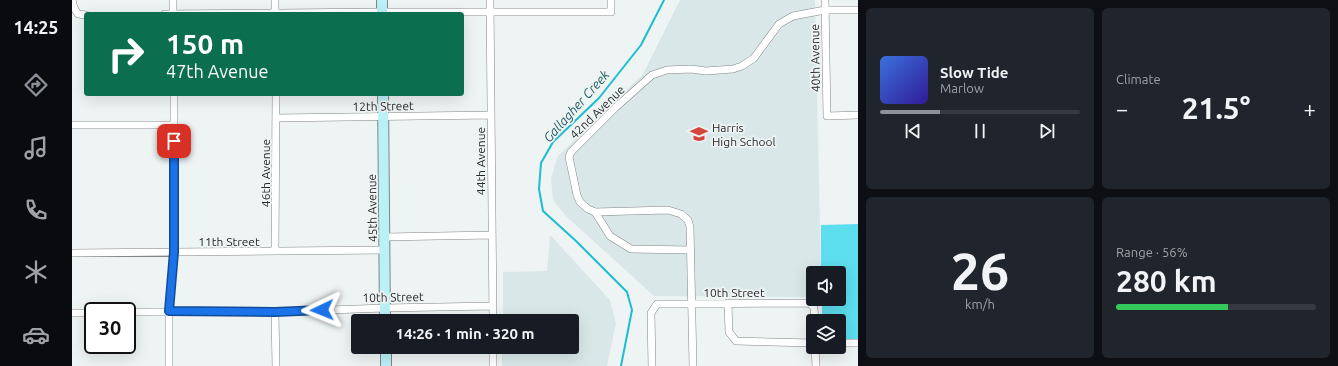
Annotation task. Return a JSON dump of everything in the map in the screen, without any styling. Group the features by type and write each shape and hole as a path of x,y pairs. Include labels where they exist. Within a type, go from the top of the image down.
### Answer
{"street":[{"path":"72,0 74,8 78,14 84,15"},
{"path":"173,0 174,12"},
{"path":"275,0 275,12"},
{"path":"382,0 382,12"},
{"name":"44th Avenue","path":"490,0 493,314"},
{"path":"464,12 611,12 611,0"},
{"name":"40th Avenue","path":"825,0 827,116 858,115"},
{"path":"825,10 858,10"},
{"name":"42nd Avenue","path":"595,212 584,205 577,195 569,157 614,108 652,75 667,70 691,69 721,71 742,66 754,58 779,24 793,16 825,10"},
{"path":"169,366 169,311 174,252 174,96"},
{"name":"46th Avenue","path":"275,251 276,96"},
{"name":"45th Avenue","path":"383,96 385,314"},
{"name":"12th Street","path":"276,118 491,115"},
{"path":"72,125 174,125"},
{"path":"595,212 668,210 676,212 688,220 690,227 693,366"},
{"path":"595,212 610,236 631,249 690,250"},
{"path":"385,236 491,235"},
{"name":"11th Street","path":"72,252 385,250"},
{"path":"728,303 729,332 736,341 806,343"},
{"name":"10th Street","path":"652,366 651,313 657,304 810,303 814,308 814,314"},
{"name":"10th Street","path":"136,312 275,312 492,306"},
{"path":"275,312 276,366"},
{"path":"72,313 84,313"},
{"path":"846,343 858,343"},
{"path":"386,354 386,366"},
{"path":"493,354 493,366"},
{"path":"816,354 816,366"}],"shaded area":[{"name":"Harris High School","path":"680,0 815,0 821,266 806,266 806,297 654,296 567,217 553,200 551,178 558,156 643,74"},
{"path":"858,224 858,339 846,339 846,314 822,314 822,306 846,306 846,266 821,266 821,225"},
{"path":"550,235 610,300 616,323 607,366 502,366 502,354 579,354 579,314 503,314 503,272 547,271"}],"waterway":[{"name":"Gallagher Creek","path":"621,366 632,310 627,292 576,241 543,211 539,189 541,163 553,142 599,98 641,45 664,0"}],"place":[{"name":"Harris High School","path":"699,134"}],"route":[{"path":"174,141 174,252 169,311 275,312 322,310"}]}
